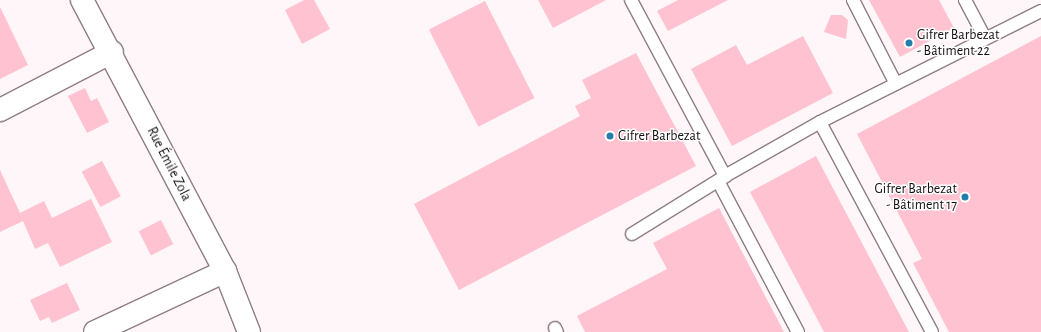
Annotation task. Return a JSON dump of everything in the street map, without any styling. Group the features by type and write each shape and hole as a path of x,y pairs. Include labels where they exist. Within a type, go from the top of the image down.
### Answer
{"street":[{"name":"Rue Émile Zola","path":"82,0 112,52 225,271 249,332"},
{"path":"0,110 112,52"},
{"path":"95,332 225,271"}],"lane":[{"path":"630,0 722,178 798,332"},
{"path":"853,0 896,84"},
{"path":"965,0 985,38"},
{"path":"632,234 722,178 820,122 1041,11"},
{"path":"820,122 932,332"}],"building":[{"path":"304,0 314,0 330,29 302,44 285,10"},
{"path":"538,0 606,0 553,28"},
{"path":"678,0 728,0 668,31 657,11"},
{"name":"Gifrer Barbezat - Bâtiment 22","path":"869,0 939,0 954,28 900,57"},
{"path":"485,1 534,98 478,127 429,30"},
{"path":"0,7 28,65 0,79"},
{"path":"831,15 842,15 848,20 846,39 824,32"},
{"name":"Gifrer Barbezat","path":"803,36 833,93 732,146 691,69 736,45 747,65"},
{"name":"Gifrer Barbezat - Bâtiment 17","path":"1041,36 1041,332 949,332 913,263 922,259 857,134"},
{"name":"Gifrer Barbezat","path":"636,53 696,166 459,290 414,204 580,116 575,106 591,98 582,80"},
{"path":"85,88 91,101 97,98 109,122 87,133 68,96"},
{"path":"816,156 909,332 824,332 750,192"},
{"path":"102,161 121,196 100,207 82,172"},
{"path":"0,170 20,213 44,201 52,218 91,199 112,242 60,267 48,243 35,249 23,221 0,232"},
{"path":"719,208 784,332 585,332 577,316 667,269 653,243"},
{"path":"161,220 173,244 151,255 139,231"},
{"path":"67,283 80,310 52,323 49,317 40,321 30,300"}],"place":[{"name":"Gifrer Barbezat - Bâtiment 22","path":"909,43"},
{"name":"Gifrer Barbezat","path":"610,136"},
{"name":"Gifrer Barbezat - Bâtiment 17","path":"965,197"}]}
